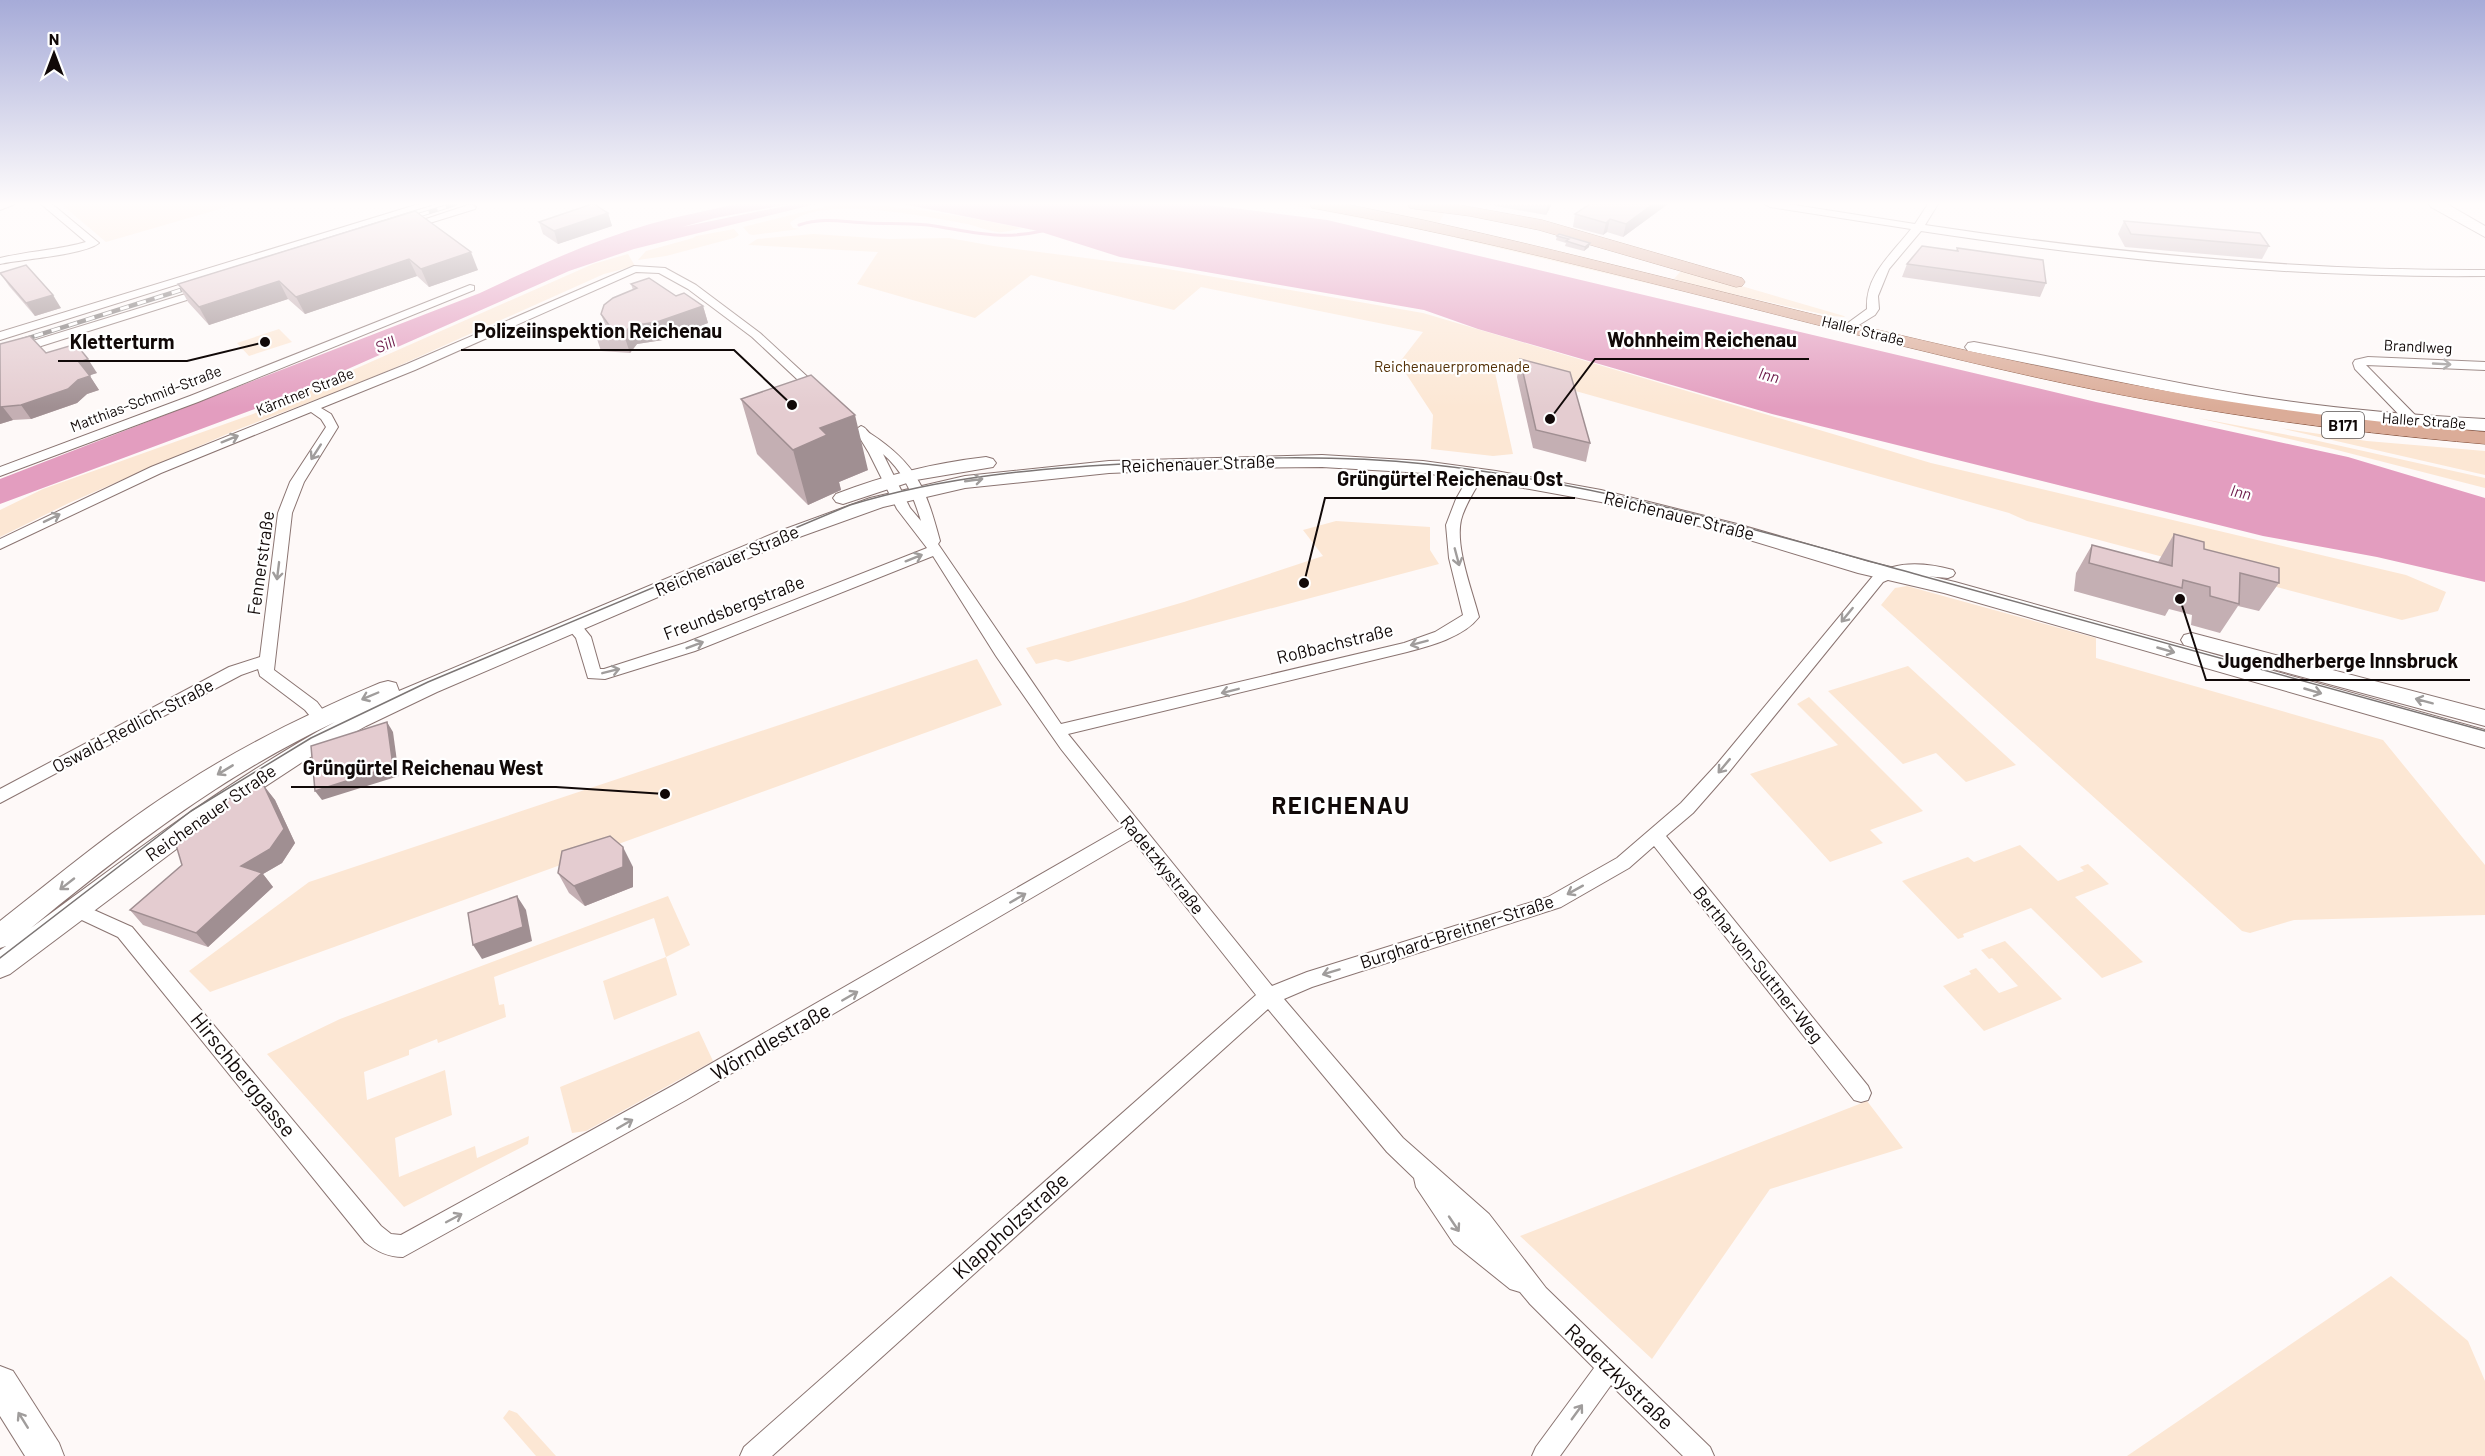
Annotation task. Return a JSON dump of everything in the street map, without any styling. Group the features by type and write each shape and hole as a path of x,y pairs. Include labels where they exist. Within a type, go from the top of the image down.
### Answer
{"main road":[{"name":"Haller Straße","path":"1662,272 2200,403"},
{"name":"Haller Straße","path":"1670,272 1678,275"},
{"name":"Haller Straße","path":"1854,320 2002,364 2130,392 2380,429 2485,438"},
{"path":"2002,364 2124,396 2235,418 2365,437 2485,447"}],"street":[{"path":"0,336 208,272"},
{"name":"Kärntner Straße","path":"0,545 156,471 411,367 624,272"},
{"name":"Kärntner Straße","path":"665,272 692,287 756,335 829,402"},
{"path":"1854,320 1873,309 1872,296 1882,272"},
{"path":"2365,272 2485,273"},
{"path":"0,355 216,288"},
{"name":"Matthias-Schmid-Straße","path":"0,472 195,399 470,288"},
{"name":"Haller Straße","path":"1974,347 2212,395 2325,412 2414,422 2485,425"},
{"name":"Brandlweg","path":"2414,422 2358,365 2361,361 2485,366"},
{"name":"Fennerstraße","path":"268,660 285,513 297,482 332,427 326,417 312,407"},
{"path":"850,420 894,456 903,486"},
{"path":"861,430 903,486"},
{"name":"Reichenauer Straße","path":"0,966 214,807 324,739 396,701 784,536 867,505 937,468 1014,461 1285,450 1410,454 1495,463 1573,476 1657,495 2485,718"},
{"name":"Reichenauer Straße","path":"0,937 172,804 253,753 321,718 903,486 965,482 1030,474 1121,467 1244,462 1362,462 1477,474 1628,502 1740,531 1875,575 1993,600 2485,739"},
{"path":"1477,474 1486,465 1495,463"},
{"name":"Roßbachstraße","path":"1058,730 1259,684 1428,640 1455,630 1471,617 1455,548 1453,525 1456,513 1477,474"},
{"name":"Radetzkystraße","path":"903,486 904,509 930,538 1002,652 1058,730 1134,830 1269,996 1412,1162 1462,1236 1484,1242 1701,1456"},
{"name":"Freundsbergstraße","path":"573,625 584,637 594,674 605,674 690,647 930,538"},
{"path":"1875,575 1910,569 1948,573"},
{"name":"Burghard-Breitner-Straße","path":"1269,996 1306,980 1554,902 1623,863 1687,808 1723,768 1875,575"},
{"path":"268,660 266,672 311,706 321,718"},
{"name":"Oswald-Redlich-Straße","path":"0,796 235,671 268,660"},
{"name":"Wörndlestraße","path":"403,1246 561,1161 1134,830"},
{"name":"Bertha-von-Suttner-Weg","path":"1656,836 1861,1093"},
{"name":"Hirschberggasse","path":"76,909 125,932 374,1234 382,1243 392,1247 403,1246"},
{"name":"Klappholzstraße","path":"753,1456 1269,996"},
{"path":"1545,1456 1609,1367"},
{"path":"0,1384 46,1456"}],"green space":[{"path":"575,272 612,272 365,381 234,431 69,503 0,537 0,510 43,489 253,414"},
{"name":"Reichenauerpromenade","path":"865,272 1185,272 1423,313 1931,463 2406,575 2446,592 2438,611 2402,620 2027,521 2009,513 1494,368 1513,454 1493,456 1431,449 1433,415 1399,363 1423,332 1201,287 1174,310 1031,275 975,318 857,284"},
{"path":"1600,272 1605,272 1697,295"},
{"path":"1680,272 1693,272 1845,317 1831,316 1674,279"},
{"path":"279,329 292,342 249,356 237,343"},
{"path":"2198,418 2314,440 2485,478 2485,488 2333,449"},
{"path":"2280,428 2367,441 2485,451 2485,475"},
{"path":"1336,521 1430,527 1430,550 1439,564 1068,662 1056,659 1036,664 1026,648 1184,602 1323,556 1303,530"},
{"path":"1907,586 2096,638 2096,658 2383,740 2485,865 2485,915 2294,920 2250,933 2242,931 1881,605 1895,588"},
{"path":"977,659 1002,705 210,992 189,971 309,882"},
{"path":"1908,666 2016,765 1966,782 1936,753 1903,764 1828,691"},
{"path":"1809,697 1923,811 1870,830 1883,843 1830,862 1750,774 1838,745 1797,704"},
{"path":"2020,845 2058,881 2084,871 2080,867 2088,864 2109,884 2075,897 2143,962 2102,978 2031,908 1963,934 1964,937 1958,939 1902,881 1968,857 1974,862"},
{"path":"668,896 690,945 666,957 654,918 494,977 499,1005 504,1004 506,1017 438,1043 437,1039 409,1050 409,1055 364,1072 367,1100 445,1070 452,1115 395,1138 399,1177 475,1146 477,1158 529,1136 528,1144 404,1207 267,1054 340,1019"},
{"path":"2005,941 2062,999 1984,1031 1943,986 1971,974 1969,971 1976,968 1999,993 2018,986 1992,958 1989,959 1981,950"},
{"path":"666,957 677,995 614,1020 603,981"},
{"path":"699,1031 713,1061 586,1131 572,1133 560,1087"},
{"path":"1867,1101 1903,1148 1770,1189 1652,1359 1520,1236"},
{"path":"2391,1276 2468,1341 2485,1381 2485,1456 2127,1456"},
{"path":"509,1410 517,1413 556,1456 536,1456 503,1418"}],"water":[{"name":"Sill","path":"525,272 567,272 271,403 0,504 0,479 480,293"},
{"name":"Inn","path":"1206,272 1546,272 2096,402 2348,457 2485,498 2485,582 2377,557 2263,536 1772,414 1478,329 1424,310"}],"building":[{"path":"32,272 53,295 26,303 0,273"},
{"path":"217,272 371,272 296,297 279,281 199,307 178,284"},
{"path":"1965,272 2045,272 2046,283"},
{"path":"649,278 676,296 684,293 703,306 657,322 630,326 624,335 595,333 609,325 601,314 604,305 613,298 637,288 631,284"},
{"path":"30,336 46,353 76,344 88,359 79,362 90,376 78,380 68,389 21,405 0,407 0,344"},
{"path":"1520,359 1570,372 1590,443 1536,430"},
{"path":"811,375 855,415 820,428 827,435 793,450 741,399"},
{"path":"2174,534 2204,542 2204,549 2279,568 2279,583 2240,573 2239,604 2210,596 2210,587 2183,580 2182,588 2089,563 2092,545 2172,566"},
{"path":"387,722 393,766 315,791 311,746"},
{"path":"252,784 264,786 284,829 270,849 241,866 262,873 196,933 130,910 182,865 173,835 183,831 193,821"},
{"path":"610,836 623,847 623,867 574,886 558,873 562,851"},
{"path":"517,896 523,927 473,945 468,913"}],"tram line":[{"path":"0,958 191,811 311,738 428,682 850,505 957,480 1030,471 1176,461 1319,458 1426,464 1553,483 1740,526 2485,731"}],"railway":[{"path":"0,347 197,285"}],"place":[{"name":"Kletterturm","path":"265,342"},
{"name":"Polizeiinspektion Reichenau","path":"792,405"},
{"name":"Wohnheim Reichenau","path":"1550,419"},
{"name":"Grüngürtel Reichenau Ost","path":"1304,583"},
{"name":"Jugendherberge Innsbruck","path":"2180,599"},
{"name":"Grüngürtel Reichenau West","path":"665,794"}],"district":[{"name":"REICHENAU","path":"1341,806"}]}
